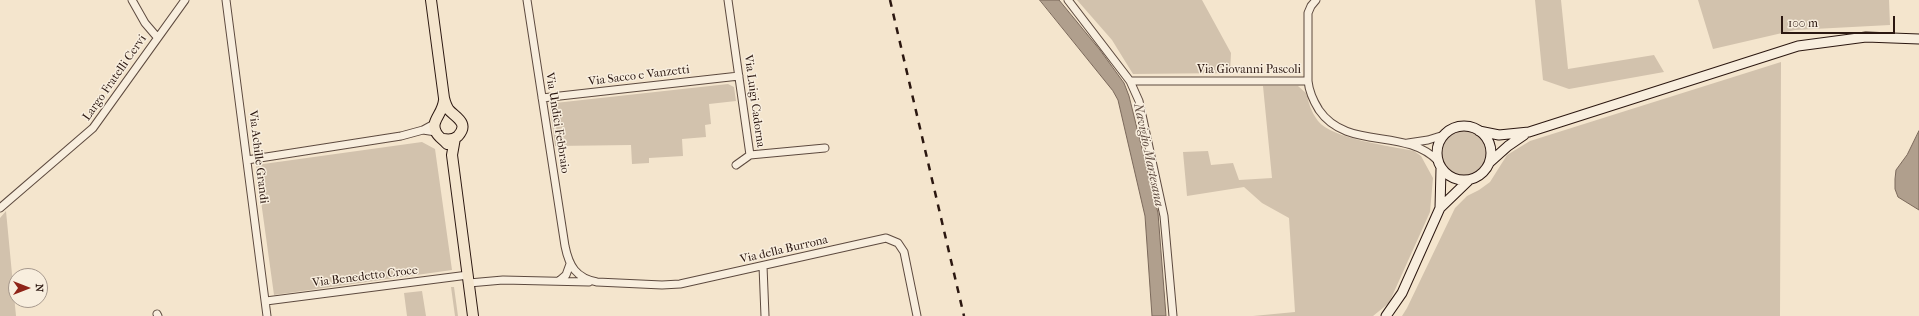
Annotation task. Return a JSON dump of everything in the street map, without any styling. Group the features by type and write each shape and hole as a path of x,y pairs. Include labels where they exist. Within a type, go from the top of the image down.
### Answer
{"main road":[{"path":"431,0 444,98 438,132 452,155"},
{"path":"444,98 448,109 459,117 462,123 461,130 455,138 452,155 473,316"},
{"path":"440,114 452,112"},
{"path":"438,132 449,140 455,138"}],"street":[{"path":"132,0 146,24 157,37"},
{"name":"Largo Fratelli Cervi","path":"0,208 93,128 185,0"},
{"name":"Via Achille Grandi","path":"226,0 248,160 267,316"},
{"name":"Via Undici Febbraio","path":"527,0 566,250"},
{"name":"Via Luigi Cadorna","path":"728,0 750,155 825,148"},
{"path":"1068,0 1130,81 1140,104 1162,203 1173,316"},
{"name":"Via Giovanni Pascoli","path":"1130,81 1308,81 1308,13 1316,0"},
{"path":"1440,208 1437,147 1444,135 1450,130 1464,126 1499,135 1529,132 1798,46 1866,37 1919,39"},
{"name":"Via Sacco e Vanzetti","path":"542,98 739,76"},
{"path":"1308,81 1318,108 1336,127 1350,133 1404,143 1427,152 1453,178 1468,181"},
{"path":"248,160 401,136 423,130 438,132"},
{"path":"1479,131 1486,137 1490,145 1491,154 1489,164"},
{"path":"1386,316 1402,293 1440,208 1468,181 1476,178 1484,172 1489,164 1511,143 1529,132"},
{"path":"1404,143 1420,142 1444,135"},
{"path":"736,165 750,155"},
{"name":"Via della Burrona","path":"468,279 674,285 763,266 878,238 891,239 898,243 904,252 917,316"},
{"name":"Via della Burrona","path":"566,250 570,264 582,277 597,282"},
{"path":"558,281 566,275 570,264"},
{"path":"763,266 765,316"},
{"name":"Via Benedetto Croce","path":"266,301 468,279"}],"shaded area":[{"path":"1040,0 1059,0 1100,50 1124,83 1129,96 1158,213 1166,316 1152,316 1145,216 1118,100 1113,91"},
{"path":"1077,0 1202,0 1231,53 1230,73 1133,74 1112,40"},
{"path":"1535,0 1561,0 1568,69 1654,55 1664,72 1569,89 1543,80"},
{"path":"1698,0 1889,0 1890,25 1795,30 1713,49"},
{"path":"1781,62 1780,316 1402,316 1455,208 1467,196 1490,182 1507,155 1530,141"},
{"path":"728,84 734,87 736,101 709,104 711,124 705,125 706,137 682,139 683,156 649,158 649,163 632,164 631,145 555,146 550,108 555,103"},
{"path":"1263,86 1298,86 1306,93 1310,107 1318,121 1325,127 1348,137 1414,151 1421,156 1433,178 1430,212 1389,303 1373,316 1253,316 1295,312 1289,218 1262,203 1244,187 1187,196 1183,152 1208,151 1211,165 1233,163 1239,180 1272,178"},
{"path":"1464,131 1477,135 1483,141 1487,154 1483,167 1477,173 1464,177 1451,173 1445,167 1441,154 1445,141 1451,135"},
{"path":"1919,131 1919,210 1898,197 1895,189 1895,179 1896,170 1907,155"},
{"path":"422,142 435,149 452,270 274,295 256,165"},
{"path":"6,211 11,268 8,268 8,308 15,308 16,316 0,316 0,218"},
{"path":"451,287 454,287 458,316 455,316"},
{"path":"422,291 426,316 407,316 404,293"}],"railway":[{"path":"890,0 964,316"}],"water label":[{"name":"Naviglio Martesana","path":"1148,155"}]}
